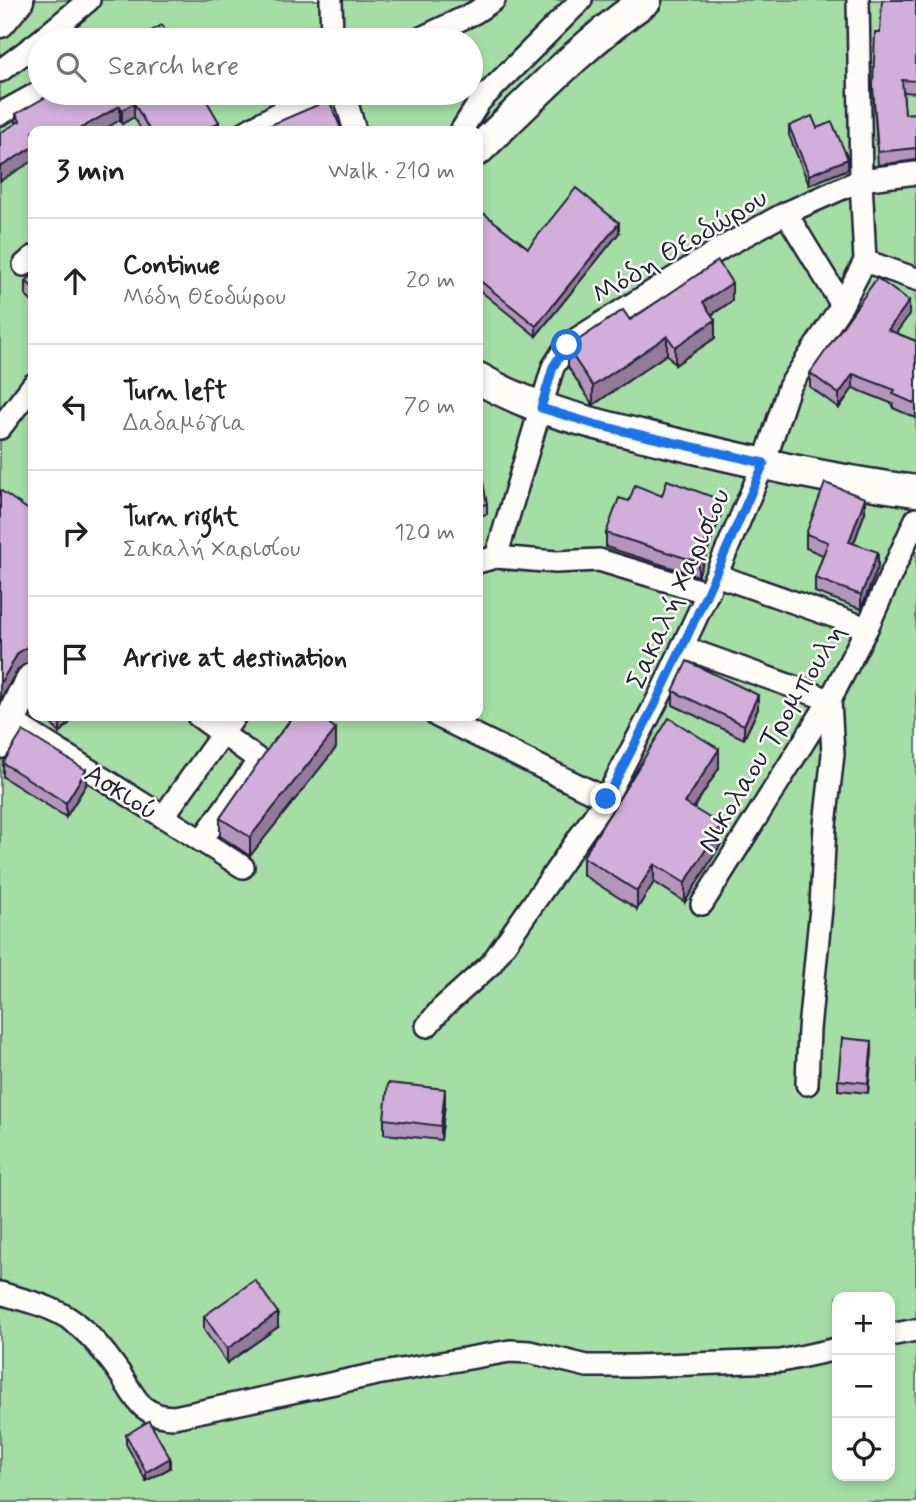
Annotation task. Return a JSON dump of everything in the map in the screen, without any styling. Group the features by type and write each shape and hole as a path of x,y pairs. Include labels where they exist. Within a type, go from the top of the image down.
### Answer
{"street":[{"path":"0,22 18,0"},
{"path":"56,28 89,0"},
{"path":"331,0 332,28"},
{"path":"443,28 494,0"},
{"path":"483,99 581,0"},
{"path":"483,145 555,74 646,0"},
{"path":"858,0 865,261 916,279"},
{"path":"0,71 28,51"},
{"path":"0,114 28,99"},
{"path":"256,126 294,105"},
{"path":"348,105 354,126"},
{"path":"464,126 478,105"},
{"name":"Μόδη Θεοδώρου","path":"487,559 553,367 567,345 725,246 786,213 861,180 916,173"},
{"path":"786,213 842,305"},
{"name":"Σακαλή Χαρισίου","path":"427,1026 441,1009 491,964 606,799 635,746 712,584 764,463 789,387 842,305 865,261"},
{"path":"483,381 541,408 597,425 822,476 916,491"},
{"path":"0,428 28,391"},
{"name":"Νικολαου Τρομπουλη","path":"702,904 830,700 867,628 916,519"},
{"path":"487,559 556,562 599,560 712,584 867,628"},
{"path":"682,647 830,700 833,754 825,825 807,1084"},
{"path":"3,726 28,686"},
{"path":"201,841 259,760 205,721"},
{"path":"163,817 231,721"},
{"path":"447,721 606,799"},
{"name":"Ασκιού","path":"3,726 163,817 243,867"},
{"path":"0,1293 53,1310 79,1325 116,1368 138,1403 147,1412 174,1418 377,1374 510,1351 530,1352 587,1366 634,1366 780,1361 832,1350"},
{"path":"895,1334 916,1330"}],"green space":[{"path":"0,0 916,0 916,1502 0,1502"}],"building":[{"path":"882,0 916,0 916,81 902,80 905,114 916,113 916,148 878,152 873,87 875,32 880,32"},
{"path":"32,105 131,105 122,110 120,106 85,126 28,126 28,150 0,167 0,133 20,121 16,114"},
{"path":"135,105 209,105 219,122 212,126 147,126"},
{"path":"317,105 331,105 340,126 269,126"},
{"path":"812,116 817,128 832,122 848,159 809,175 789,126"},
{"path":"576,188 619,223 536,326 483,283 483,213 528,248"},
{"path":"718,261 732,283 703,302 715,320 675,347 667,336 593,386 568,349 571,345 623,310 630,320"},
{"path":"877,278 909,301 888,330 916,341 916,404 893,394 895,390 853,374 839,394 810,373"},
{"path":"667,480 721,500 698,562 606,533 619,498 629,501 635,485 662,496"},
{"path":"483,482 487,504 483,505"},
{"path":"825,483 865,498 849,542 878,552 861,595 815,578 828,542 806,534"},
{"path":"0,490 28,510 28,646 18,653 0,684"},
{"path":"687,661 758,695 744,725 673,691"},
{"path":"669,718 719,749 685,803 721,825 685,883 654,864 637,891 583,857"},
{"path":"290,721 326,721 336,729 250,837 220,818"},
{"path":"23,731 86,770 66,803 3,763"},
{"path":"842,1038 872,1041 868,1083 838,1080"},
{"path":"388,1083 445,1089 441,1126 384,1119"},
{"path":"255,1280 278,1313 227,1349 204,1316"},
{"path":"149,1421 170,1458 146,1472 126,1435"}],"route":[{"path":"567,345 553,367 541,408 597,425 764,463 708,593 635,746 606,799"}]}
